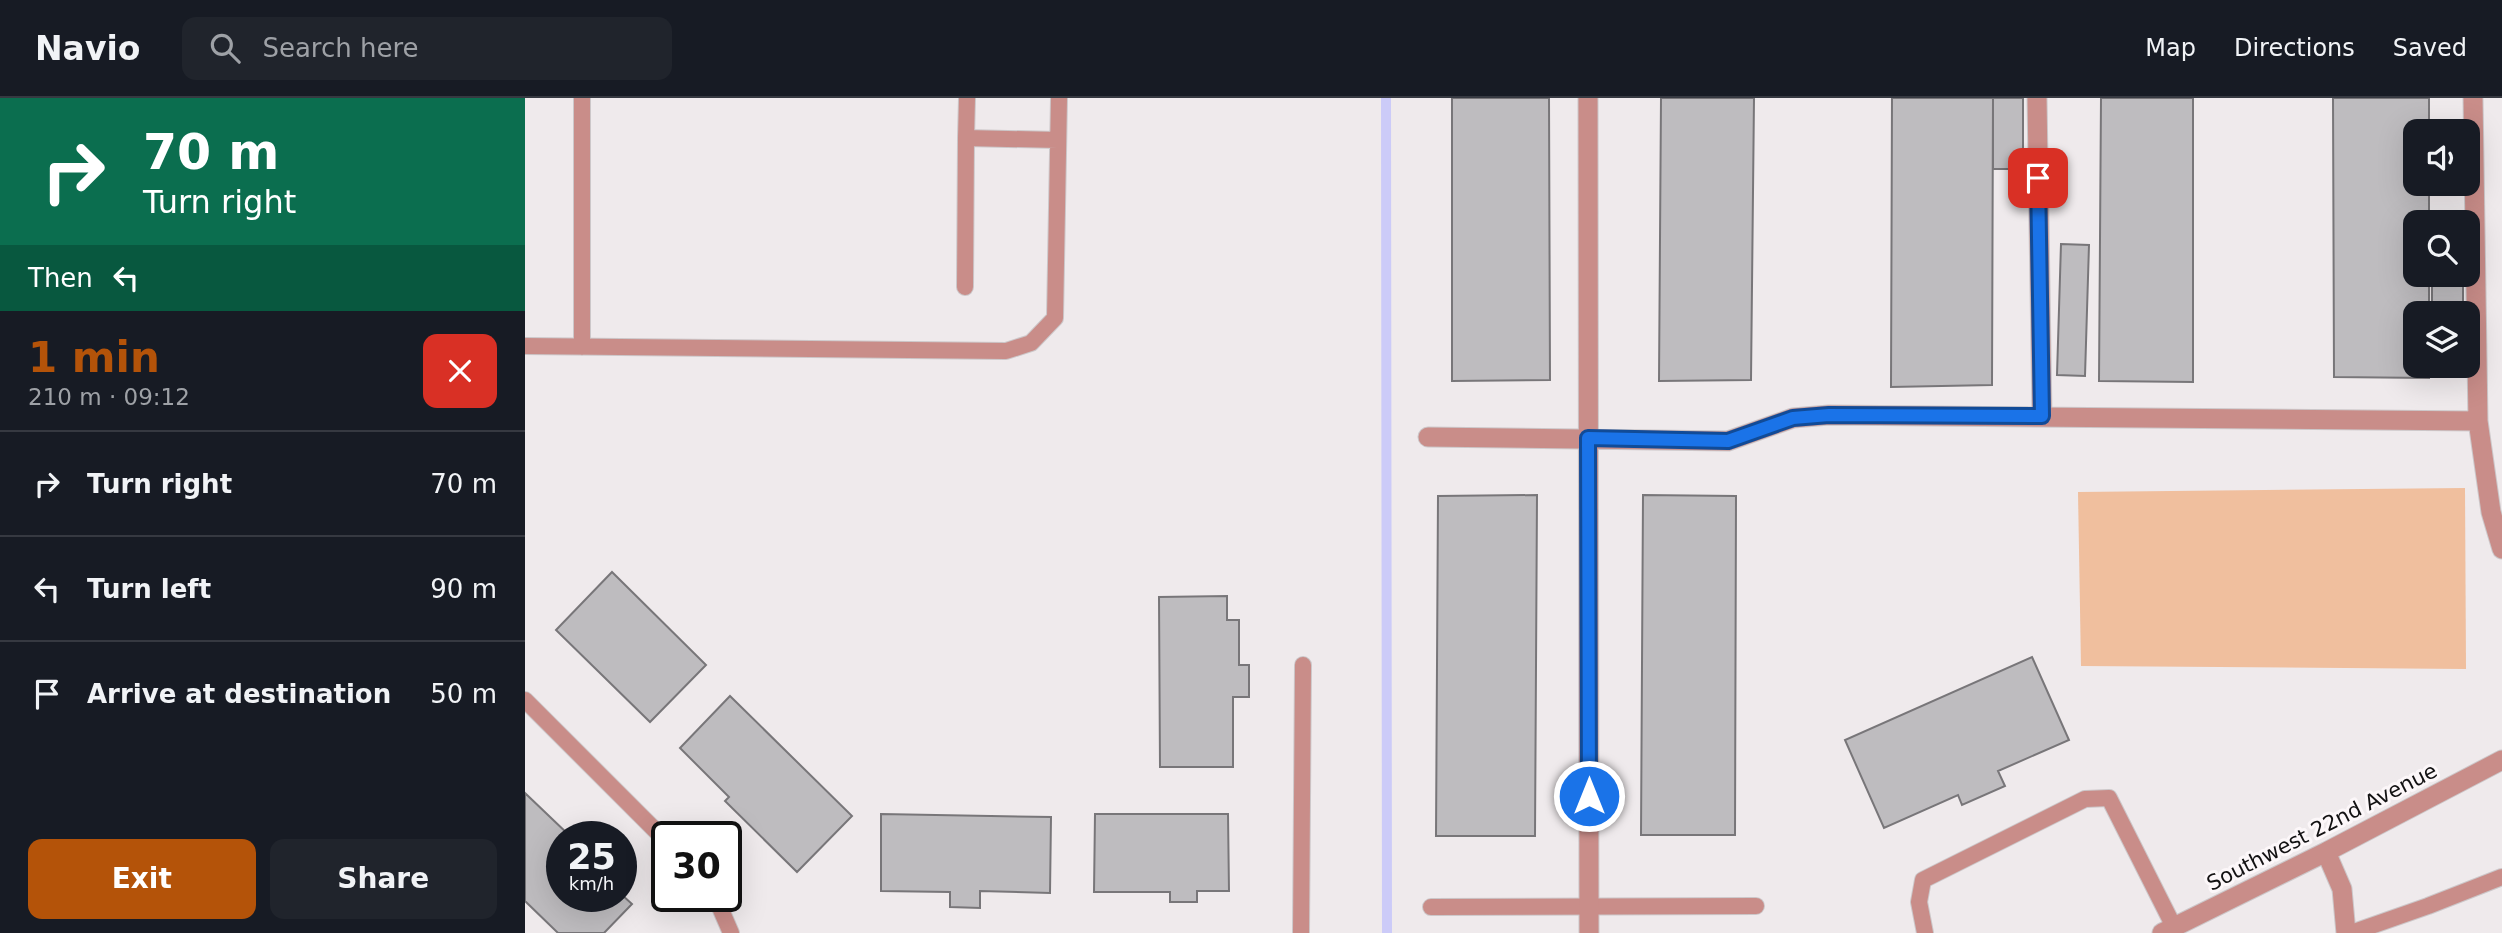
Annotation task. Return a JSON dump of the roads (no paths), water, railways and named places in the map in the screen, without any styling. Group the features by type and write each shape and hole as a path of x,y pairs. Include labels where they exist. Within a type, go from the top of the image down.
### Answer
{"street":[{"path":"1588,98 1589,933"},
{"path":"2036,98 2042,416"},
{"path":"2473,98 2478,421 2491,512 2502,549"},
{"path":"1429,436 1728,441 1793,418 1829,415 2478,421"},
{"name":"Southwest 22nd Avenue","path":"2168,930 2326,852 2502,760"},
{"path":"2326,852 2342,889 2348,933"}],"lane":[{"path":"582,98 582,347"},
{"path":"965,286 967,98"},
{"path":"525,346 1006,351 1031,343 1055,318 1059,98"},
{"path":"966,138 1058,140"},
{"path":"1301,933 1303,665"},
{"path":"525,700 651,826"},
{"path":"1925,933 1919,902 1923,880 2085,799 2109,798 2168,930"},
{"path":"2348,933 2502,877"},
{"path":"1430,907 1756,906"},
{"path":"722,912 731,933"}],"waterway":[{"path":"1386,98 1387,933"}]}
